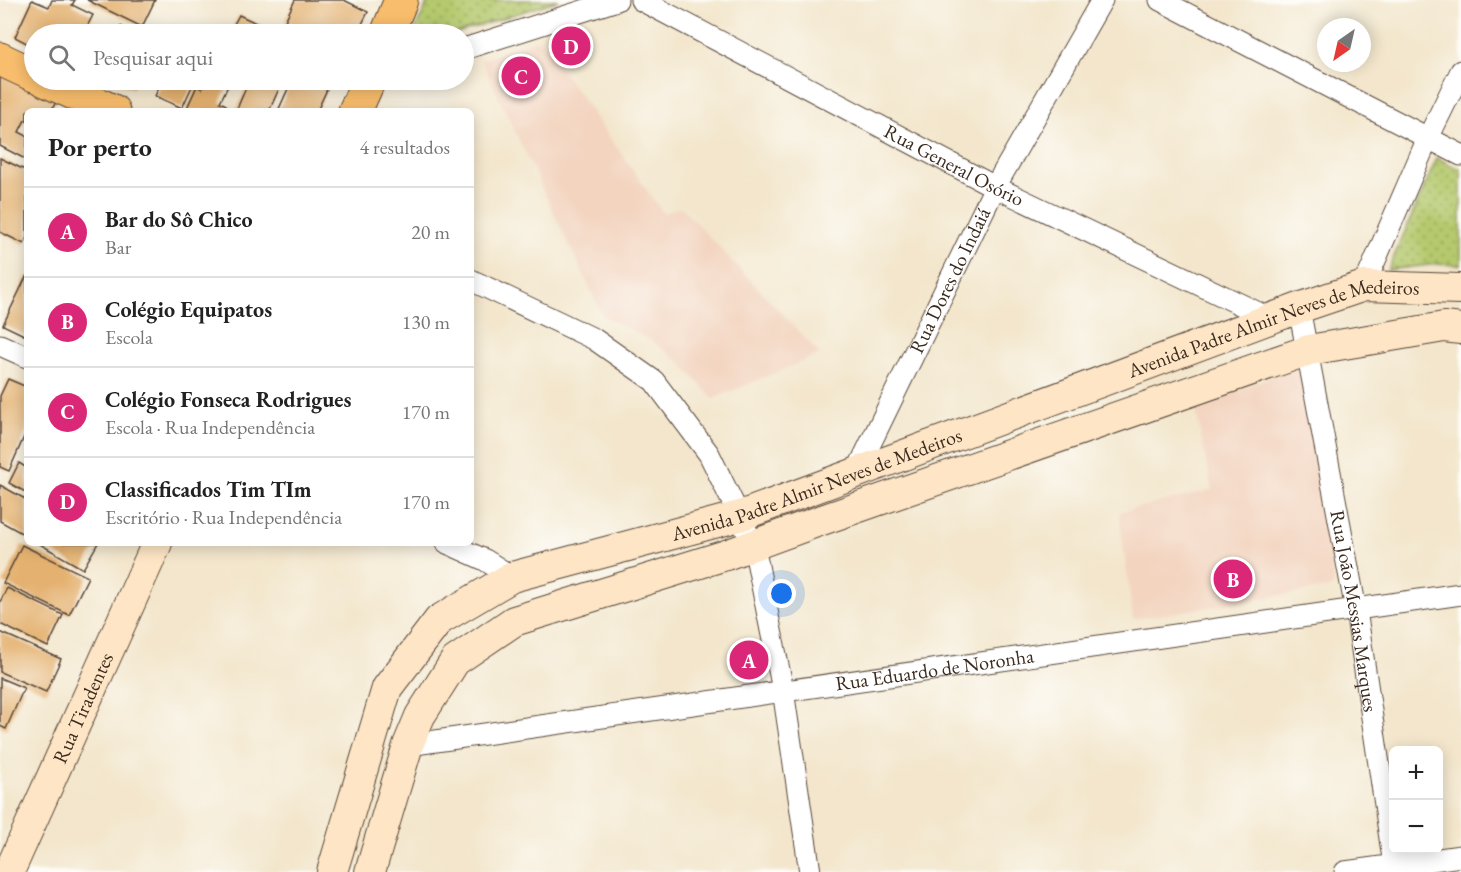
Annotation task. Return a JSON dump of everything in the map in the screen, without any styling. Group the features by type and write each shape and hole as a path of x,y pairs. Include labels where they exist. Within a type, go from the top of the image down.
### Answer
{"main road":[{"path":"391,24 401,0"},
{"path":"0,59 24,70"},
{"path":"67,90 106,108"},
{"path":"356,108 364,90"}],"street":[{"path":"474,46 617,0"},
{"name":"Rua General Osório","path":"642,0 995,187 1272,319"},
{"name":"Rua Dores do Indaiá","path":"857,471 995,187 1102,0"},
{"path":"1160,0 1461,155"},
{"path":"1364,286 1428,138 1461,71"},
{"path":"474,281 594,339 654,381 709,454 754,546 783,690 810,872"},
{"name":"Avenida Padre Almir Neves de Medeiros","path":"332,872 387,688 439,620 512,577 740,516 1299,308 1364,286 1461,289"},
{"name":"Rua João Messias Marques","path":"1299,308 1309,350 1356,610 1394,868"},
{"name":"Avenida Padre Almir Neves de Medeiros","path":"370,872 408,745 420,716 456,661 514,621 754,546 822,520 1309,350 1444,327 1461,329"},
{"path":"0,345 24,356"},
{"name":"Rua Tiradentes","path":"9,872 156,546"},
{"path":"454,546 485,560 512,577"},
{"name":"Rua Eduardo de Noronha","path":"408,745 1461,594"},
{"path":"1345,872 1394,868 1461,856"}],"shaded area":[{"path":"540,39 663,213 681,207 820,354 713,399 679,361 652,341 603,316 481,60"},
{"path":"1311,361 1334,587 1133,619 1119,512 1212,490 1195,406"}],"green space":[{"path":"429,0 559,0 474,28 474,24 418,24"},
{"path":"1437,158 1461,170 1461,265 1437,264 1388,270"}],"building":[{"path":"32,0 49,7 52,0 75,0 72,5 93,15 88,24 24,24 24,42 15,37"},
{"path":"87,0 155,0 143,24 136,24"},
{"path":"295,0 344,0 368,12 362,24 291,24 285,21"},
{"path":"239,15 258,24 234,24"},
{"path":"0,74 24,85 24,90 35,90 57,100 53,108 24,108 24,122 19,132 24,134 24,158 0,146"},
{"path":"158,90 190,90 182,108 155,96"},
{"path":"195,90 226,90 220,102 226,105 225,108 187,108"},
{"path":"245,90 278,90 270,108 237,108"},
{"path":"287,90 327,90 318,108 279,108"},
{"path":"0,158 24,170 24,244 0,232"},
{"path":"24,281 24,335 3,325"},
{"path":"8,379 24,386 24,437 9,471 0,467 0,396"},
{"path":"19,463 24,466 24,491 9,483"},
{"path":"0,485 24,498 24,534 0,521"},
{"path":"22,545 88,577 69,615 3,583"},
{"path":"43,546 96,546 83,569"},
{"path":"7,588 63,615 48,647 0,624 0,602"},
{"path":"0,632 61,659 46,692 0,672"},
{"path":"0,678 24,688 6,729 0,726"}],"place":[{"name":"Classificados Tim TIm","path":"571,46"},
{"name":"Colégio Fonseca Rodrigues","path":"521,76"},
{"name":"Colégio Equipatos","path":"1233,579"},
{"name":"Bar do Sô Chico","path":"749,660"}]}
